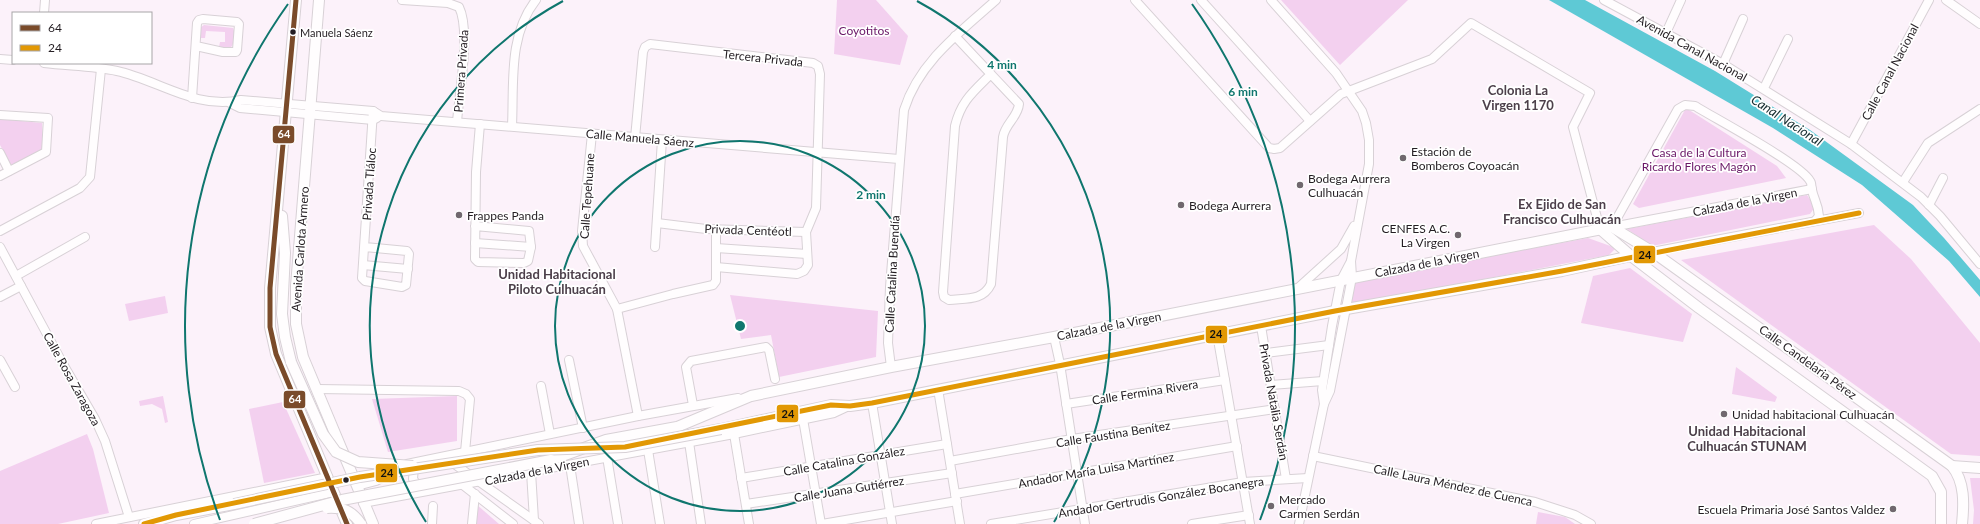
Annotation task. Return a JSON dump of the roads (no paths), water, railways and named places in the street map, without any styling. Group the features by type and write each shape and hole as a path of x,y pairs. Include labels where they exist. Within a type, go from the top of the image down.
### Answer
{"main road":[{"name":"Avenida Carlota Armero","path":"296,0 270,288 269,314 271,336 276,354 347,524"},
{"name":"Avenida Carlota Armero","path":"319,0 295,305 298,340 363,503 373,524"},
{"path":"280,182 285,253 282,314 284,337 291,362 323,434 336,452 358,462 430,468"},
{"name":"Calzada de la Virgen","path":"254,524 379,493 551,460 606,440 677,427 751,396 891,367 1054,337 1352,277 1612,227"},
{"name":"Calle Candelaria Pérez","path":"1612,227 1653,252 1952,466 1958,474 1961,482 1963,508 1962,524"},
{"name":"Calle Candelaria Pérez","path":"1600,229 1631,256 1699,308 1932,476 1941,492 1941,524"},
{"name":"Calzada de la Virgen","path":"144,524 176,515 360,478 538,450 625,447 721,429 831,405 850,406 872,403 1060,364 1631,256"},
{"path":"1952,466 1980,468"},
{"path":"313,509 332,507 348,510 355,515 360,524"}],"street":[{"path":"44,12 45,0"},
{"name":"Primera Privada","path":"402,0 448,2 459,7 463,15 465,38 457,122"},
{"path":"512,126 518,35 527,14 536,0"},
{"name":"Calle Catalina Buendía","path":"891,367 888,343 889,318 899,159 904,110 908,97 933,58 955,36 996,0"},
{"path":"1135,0 1269,148 1274,149 1280,148 1341,94 1432,59 1471,23 1590,92 1573,127 1600,229"},
{"path":"1201,0 1310,121"},
{"path":"1271,0 1336,73 1349,90 1362,111 1369,140 1369,164 1364,192 1357,220 1350,261 1341,280 1329,345 1322,390 1324,404"},
{"name":"Avenida Canal Nacional","path":"1604,0 1723,64 1764,88 1851,144 1903,182 1928,205 1980,264"},
{"path":"1666,33 1681,0"},
{"name":"Calle Canal Nacional","path":"1851,144 1929,0"},
{"path":"1946,0 1980,24"},
{"path":"192,98 196,46 199,20 204,19 238,22 237,50 233,53 196,46"},
{"path":"1723,64 1743,19"},
{"path":"955,36 967,48 1019,104 1018,110 1004,129 991,284 982,296 949,300 944,297 943,292 955,126 958,114 968,96 991,74"},
{"path":"1764,88 1788,39"},
{"name":"Tercera Privada","path":"635,138 642,52 645,47 650,44 813,63 818,66 820,74 819,154"},
{"path":"0,59 12,60"},
{"name":"Calle Manuela Sáenz","path":"54,64 124,73 192,98 240,104 373,116 512,126 819,154 899,159"},
{"path":"0,232 80,188 90,177 101,69"},
{"path":"1612,227 1678,109 1685,105 1695,106 1789,162 1805,174 1811,182 1812,189"},
{"path":"1903,182 1928,143 1980,109"},
{"path":"0,115 48,118 46,152 0,176"},
{"name":"Privada Tláloc","path":"365,247 407,251 409,254 408,282 406,285 402,287 365,281 362,278 373,116"},
{"path":"475,226 529,231 531,247 530,258 524,263 478,262 475,259 475,226 476,172 480,124"},
{"name":"Calle Tepehuane","path":"592,134 582,232 584,246 617,310 638,416"},
{"path":"655,247 662,140"},
{"path":"0,154 9,171"},
{"name":"Privada Centéotl","path":"657,223 716,229 806,232 816,208 819,154"},
{"path":"1928,205 1944,178"},
{"name":"Calzada de la Virgen","path":"1612,227 1812,189 1818,204 1819,216 1815,221 1631,256"},
{"path":"1815,221 1859,213"},
{"path":"1298,288 1341,249 1357,220"},
{"path":"617,310 673,294 713,285 716,281 716,229"},
{"path":"716,267 797,274 804,271 808,265 806,232"},
{"path":"16,276 85,237"},
{"path":"475,243 531,247"},
{"name":"Calle Rosa Zaragoza","path":"0,247 63,364 95,419 104,441 129,517"},
{"path":"716,248 807,254"},
{"path":"1299,524 1324,404 1330,391 1346,310 1352,277 1350,261"},
{"path":"363,265 408,269"},
{"path":"0,297 21,286"},
{"name":"Privada Natalia Serdán","path":"1261,326 1286,479"},
{"path":"1217,334 1250,524"},
{"path":"1054,337 1060,364 1085,524"},
{"path":"1266,353 1329,345"},
{"path":"693,406 686,367 687,363 691,361 766,347 769,350 775,379"},
{"path":"0,360 15,387"},
{"path":"569,360 583,428"},
{"name":"Calle Fermina Rivera","path":"1066,404 1225,380"},
{"path":"1271,385 1323,381"},
{"path":"540,386 550,434"},
{"path":"317,389 459,391 466,394 470,399 465,452"},
{"path":"938,389 960,524"},
{"name":"Calzada de la Virgen","path":"357,486 376,481 403,465 419,461 638,416 751,396"},
{"path":"872,403 892,524"},
{"name":"Calzada de la Virgen","path":"363,503 734,434 834,413 850,406"},
{"name":"Calle Faustina Benítez","path":"950,461 1072,439 1275,409"},
{"path":"803,420 822,524"},
{"path":"734,434 749,524"},
{"path":"689,442 702,524"},
{"name":"Calle Catalina González","path":"741,478 947,444"},
{"name":"Andador María Luisa Martínez","path":"822,524 890,512 1077,473 1237,446"},
{"path":"648,450 660,524"},
{"path":"444,456 536,522"},
{"name":"Calle Laura Méndez de Cuenca","path":"1313,456 1535,502 1575,515 1590,524"},
{"path":"607,458 618,524"},
{"path":"419,461 414,467 412,479 417,484 434,490"},
{"path":"570,465 579,524"},
{"path":"531,472 536,522"},
{"name":"Calle Juana Gutiérrez","path":"746,504 952,473"},
{"path":"96,524 328,477"},
{"name":"Andador Gertrudis González Bocanegra","path":"991,524 1243,482 1308,478"},
{"path":"463,485 513,524"},
{"path":"194,524 334,492"},
{"path":"472,524 474,494"},
{"path":"432,524 433,506"},
{"path":"1192,524 1249,515"}],"water":[{"name":"Canal Nacional","path":"1549,0 1585,0 1715,71 1810,130 1913,205 1980,280 1980,297 1949,261 1862,185 1773,128"}],"place":[{"name":"Manuela Sáenz","path":"293,32"},
{"name":"Estación de Bomberos Coyoacán","path":"1403,158"},
{"name":"Bodega Aurrera Culhuacán","path":"1300,185"},
{"name":"Bodega Aurrera","path":"1181,205"},
{"name":"Frappes Panda","path":"459,215"},
{"name":"CENFES A.C. La Virgen","path":"1458,235"},
{"name":"Unidad habitacional Culhuacán","path":"1724,414"},
{"name":"Mercado Carmen Serdán","path":"1271,506"},
{"name":"Escuela Primaria José Santos Valdez","path":"1893,509"}],"district":[{"name":"Colonia La Virgen 1170","path":"1518,98"},
{"name":"Ex Ejido de San Francisco Culhuacán","path":"1562,212"},
{"name":"Unidad Habitacional Piloto Culhuacán","path":"557,282"},
{"name":"Unidad Habitacional Culhuacán STUNAM","path":"1747,438"}],"park label":[{"name":"Coyotitos","path":"864,30"},
{"name":"Casa de la Cultura Ricardo Flores Magón","path":"1699,159"}]}
